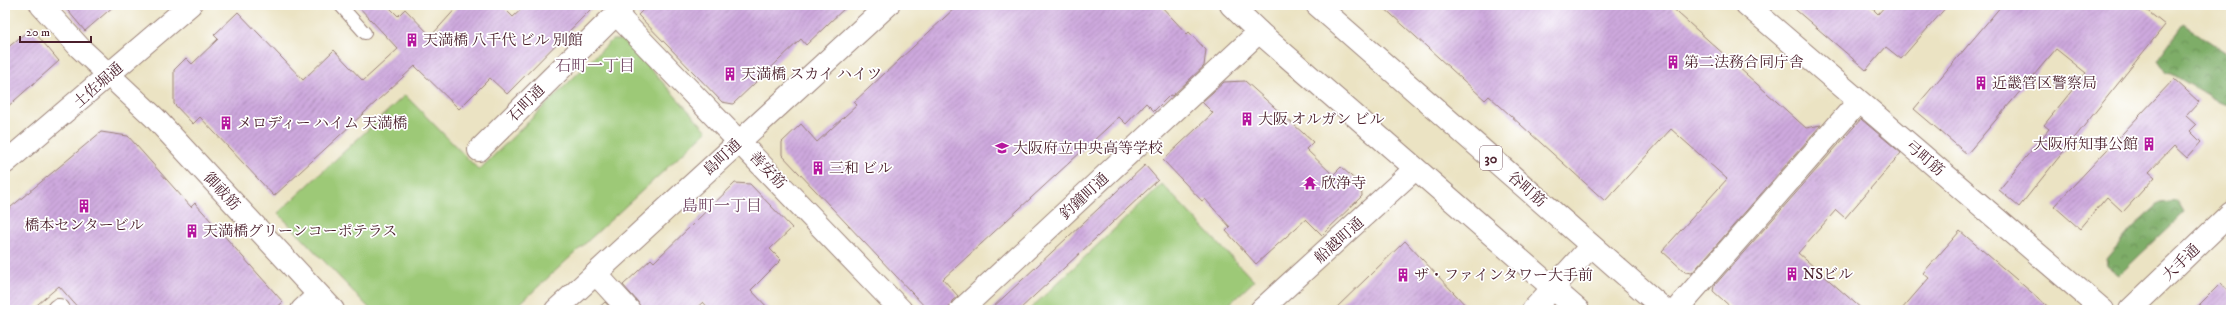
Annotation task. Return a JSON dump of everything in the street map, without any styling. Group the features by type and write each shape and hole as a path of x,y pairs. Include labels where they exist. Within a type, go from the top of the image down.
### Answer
{"street":[{"name":"御祓筋","path":"41,5 80,48 155,118 325,302"},
{"name":"土佐堀通","path":"5,163 190,5"},
{"name":"島町通","path":"556,310 739,140 888,5"},
{"path":"1231,5 1259,32 1578,310"},
{"name":"谷町筋","path":"1317,5 1665,310"},
{"name":"弓町筋","path":"1747,5 2103,310"},
{"name":"善安筋","path":"620,9 739,140 901,310"},
{"name":"石町通","path":"479,150 620,9"},
{"name":"釣鐘町通","path":"961,310 1259,32"},
{"path":"1676,310 1859,102"},
{"name":"船越町通","path":"1262,310 1415,169"},
{"name":"大手通","path":"2130,310 2231,213"},
{"path":"1533,310 1591,246"},
{"path":"596,274 629,310"},
{"path":"302,310 325,302"}],"lane":[{"path":"340,5 365,33"}],"green space":[{"path":"2183,24 2231,56 2231,107 2219,102 2172,74 2166,73 2157,60"},
{"path":"612,40 624,40 707,131 513,310 371,310 278,213 405,95 479,170"},
{"name":"大阪府立中央高等学校","path":"1162,184 1254,281 1223,310 1029,310"},
{"path":"2177,201 2184,213 2119,275 2107,266 2106,259 2133,227 2160,203"}],"building":[{"path":"63,5 115,5 85,31"},
{"path":"357,5 387,5 398,16 405,9 431,36 459,5 501,5 513,17 526,5 595,5 507,94 490,78 459,109 415,66 274,196 200,117 193,124 174,104 174,70 186,58 192,64 218,39 214,35 238,12 303,80 334,50 363,81 398,49"},
{"name":"天満橋 スカイ ハイツ","path":"648,5 848,5 806,45 801,39 733,104 722,102 638,15"},
{"path":"958,5 1160,5 1187,34 1189,32 1206,50 1204,66 1172,96 1170,95 1154,111 1146,103 1126,124 1119,117 943,279 958,296 952,301 949,310 928,310 782,155 782,142 801,124 817,142 857,105 854,102"},
{"path":"1381,5 1669,5 1806,128 1821,125 1692,273 1685,272 1662,251 1727,179 1671,129 1605,201 1489,96 1485,100"},
{"path":"1790,5 1869,5 1878,14 1886,5 1948,5 1901,59 1886,47 1866,70"},
{"path":"2002,5 2140,5 2165,25 2019,207 1999,190 2049,129 2044,125 2086,73 2056,49 1967,154 1914,109"},
{"path":"31,28 59,61 5,109 5,50"},
{"name":"大阪府知事公館","path":"2174,79 2199,102 2186,116 2196,125 2190,131 2201,142 2187,158 2174,146 2149,172 2155,177 2123,212 2107,197 2080,229 2054,206"},
{"path":"1245,81 1313,142 1306,149 1333,175 1341,167 1361,185 1362,196 1322,235 1306,219 1256,264 1226,231 1230,227 1205,199 1202,201 1163,160 1213,113 1202,102 1224,82"},
{"path":"1861,119 1901,153 1845,218 1836,210 1798,253 1863,310 1734,310 1713,291 1714,286"},
{"path":"101,132 128,136 191,207 195,203 283,302 274,310 80,310 59,286 31,310 5,310 5,212"},
{"path":"1145,165 1158,180 1019,310 990,310"},
{"path":"735,183 750,184 792,228 770,249 781,260 751,290 770,310 710,310 703,302 694,310 641,310 638,302 623,285 651,259 654,262"},
{"path":"1960,231 2052,310 1901,310 1929,278 1923,273"},
{"name":"ザ・ファインタワー大手前","path":"1405,241 1470,310 1334,310"},
{"path":"2221,283 2231,294 2231,310 2194,310"},
{"path":"605,302 612,310 596,310"}],"place":[{"name":"天満橋 八千代 ビル 別館","path":"412,40"},
{"name":"第二法務合同庁舎","path":"1673,62"},
{"name":"天満橋 スカイ ハイツ","path":"730,74"},
{"name":"近畿管区警察局","path":"1981,83"},
{"name":"大阪 オルガン ビル","path":"1247,119"},
{"name":"メロディー ハイム 天満橋","path":"226,123"},
{"name":"大阪府知事公館","path":"2149,144"},
{"name":"大阪府立中央高等学校","path":"1002,148"},
{"name":"三和 ビル","path":"818,168"},
{"name":"欣浄寺","path":"1310,183"},
{"name":"橋本センタービル","path":"84,206"},
{"name":"天満橋グリーンコーポテラス","path":"192,231"},
{"name":"NSビル","path":"1792,274"},
{"name":"ザ・ファインタワー大手前","path":"1403,275"}],"district":[{"name":"石町一丁目","path":"595,65"},
{"name":"島町一丁目","path":"722,205"}]}
